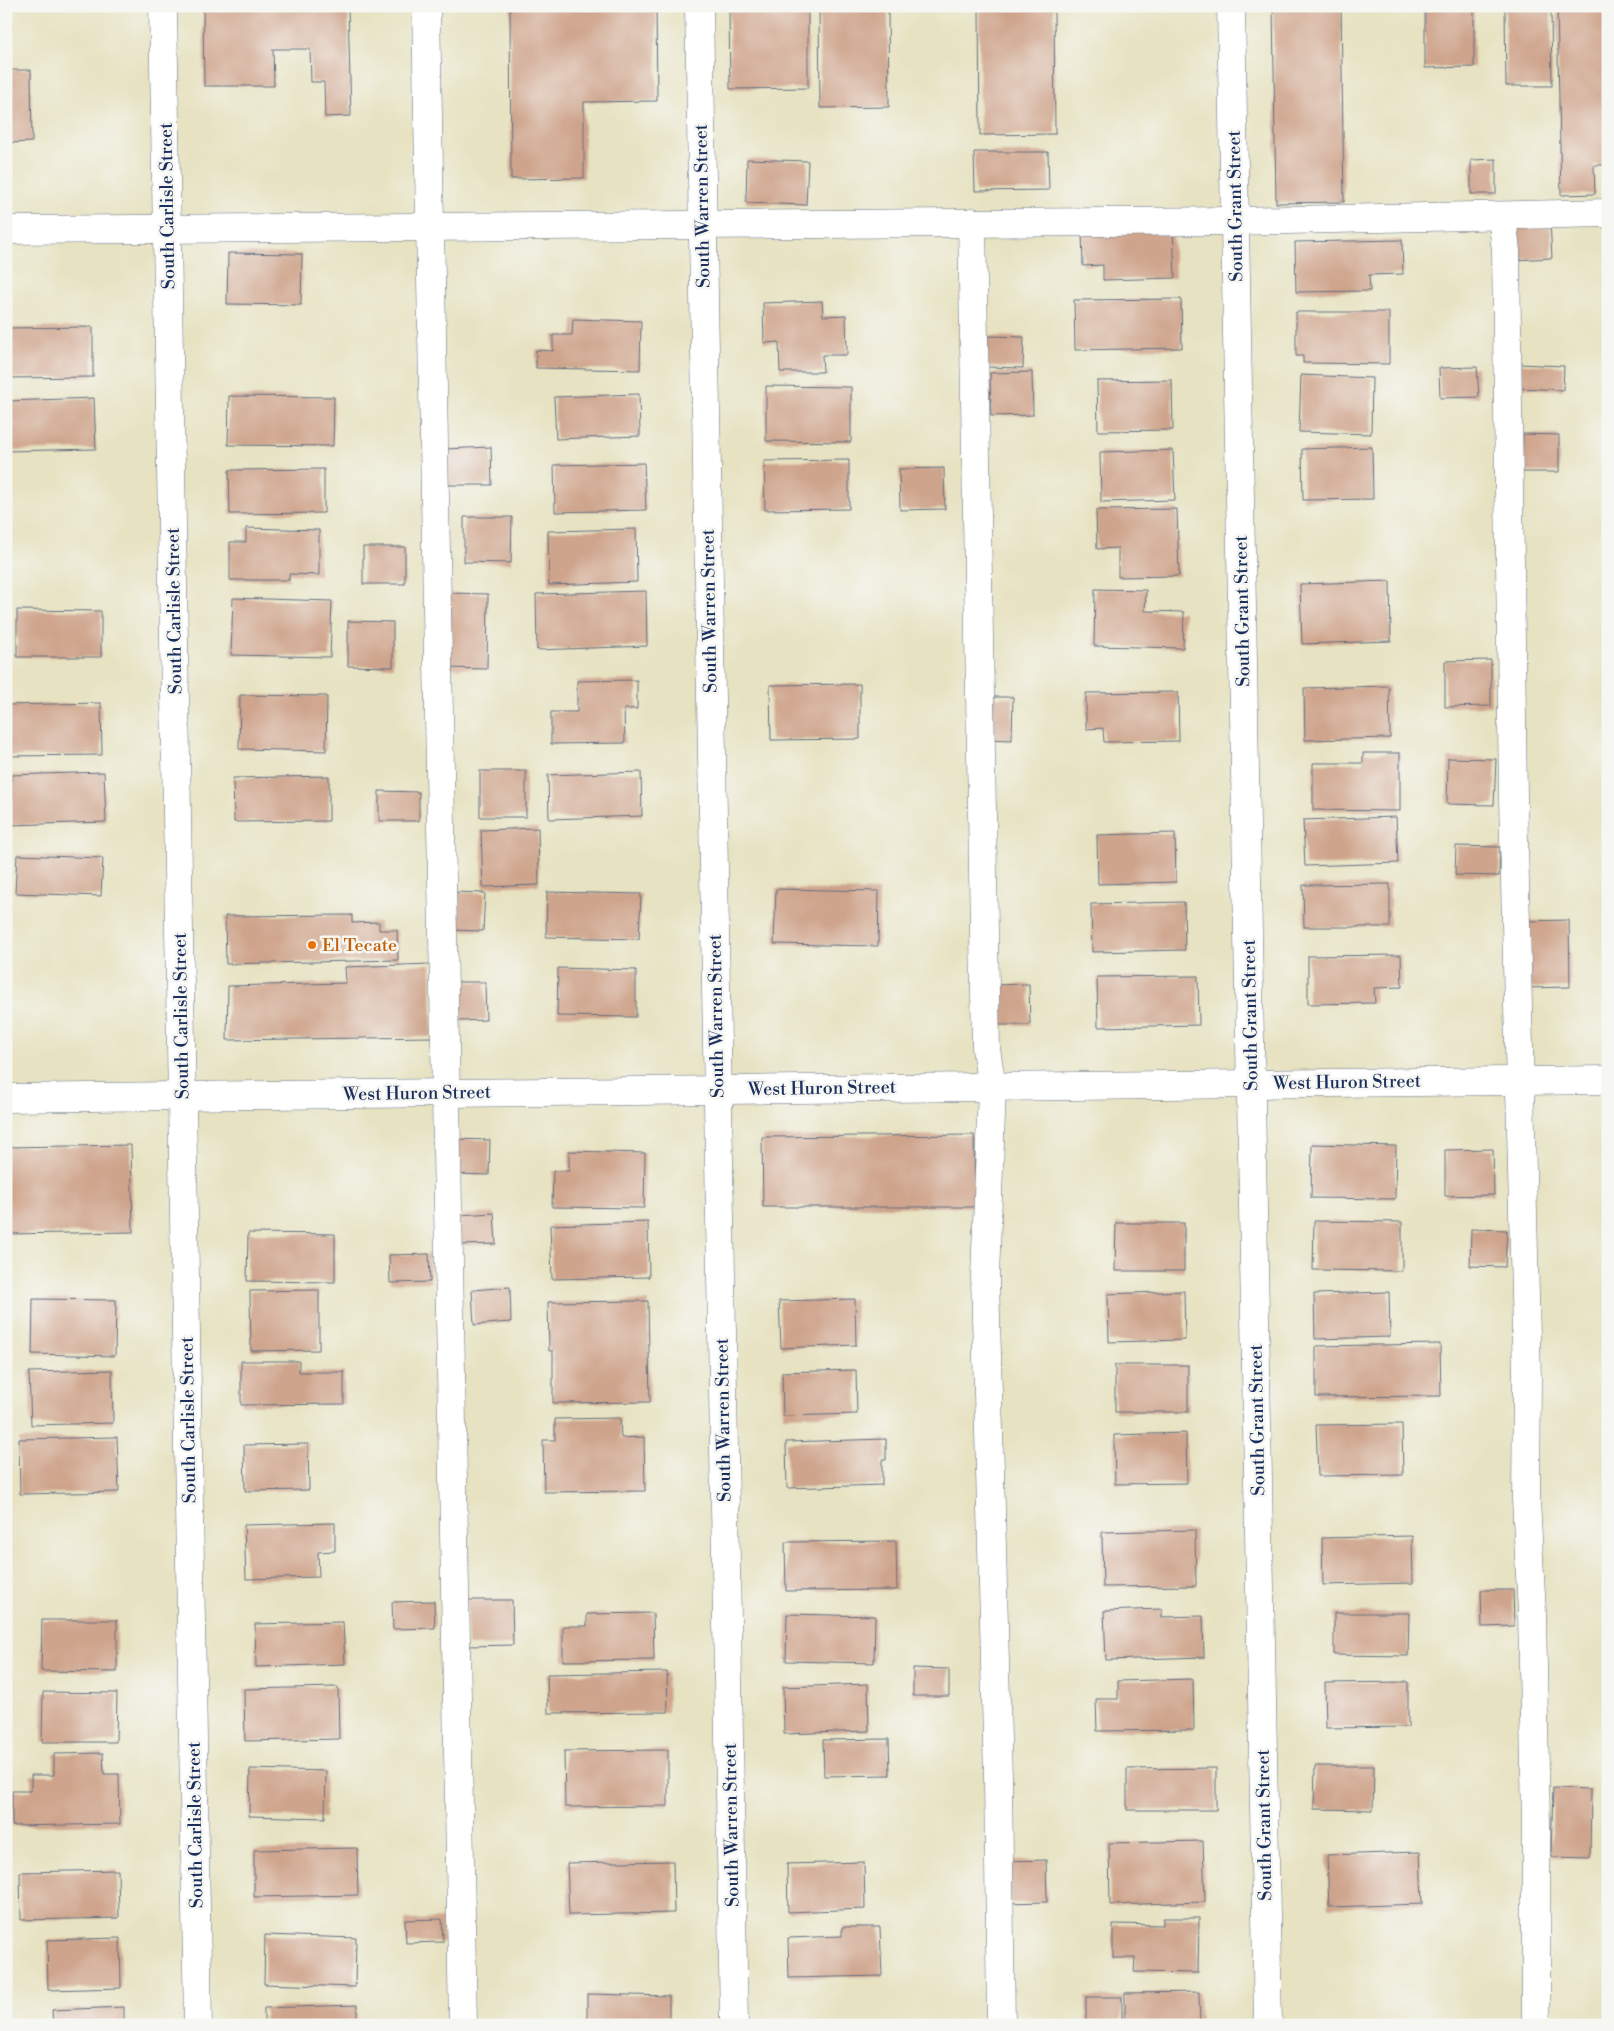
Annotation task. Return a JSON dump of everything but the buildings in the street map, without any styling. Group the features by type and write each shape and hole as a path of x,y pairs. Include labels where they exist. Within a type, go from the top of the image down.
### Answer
{"street":[{"name":"South Carlisle Street","path":"163,6 198,2025"},
{"path":"426,6 463,2025"},
{"name":"South Warren Street","path":"699,6 734,2025"},
{"name":"South Grant Street","path":"1231,6 1268,2025"},
{"path":"6,230 1235,220 1608,213"},
{"path":"1502,216 1506,251 1513,799 1527,1378 1526,1500 1532,1613 1536,2025"},
{"path":"972,222 986,1049 992,1086 985,1278 998,1778 1001,2025"},
{"name":"West Huron Street","path":"6,1098 1608,1080"}],"place":[{"name":"El Tecate","path":"312,945"}]}
